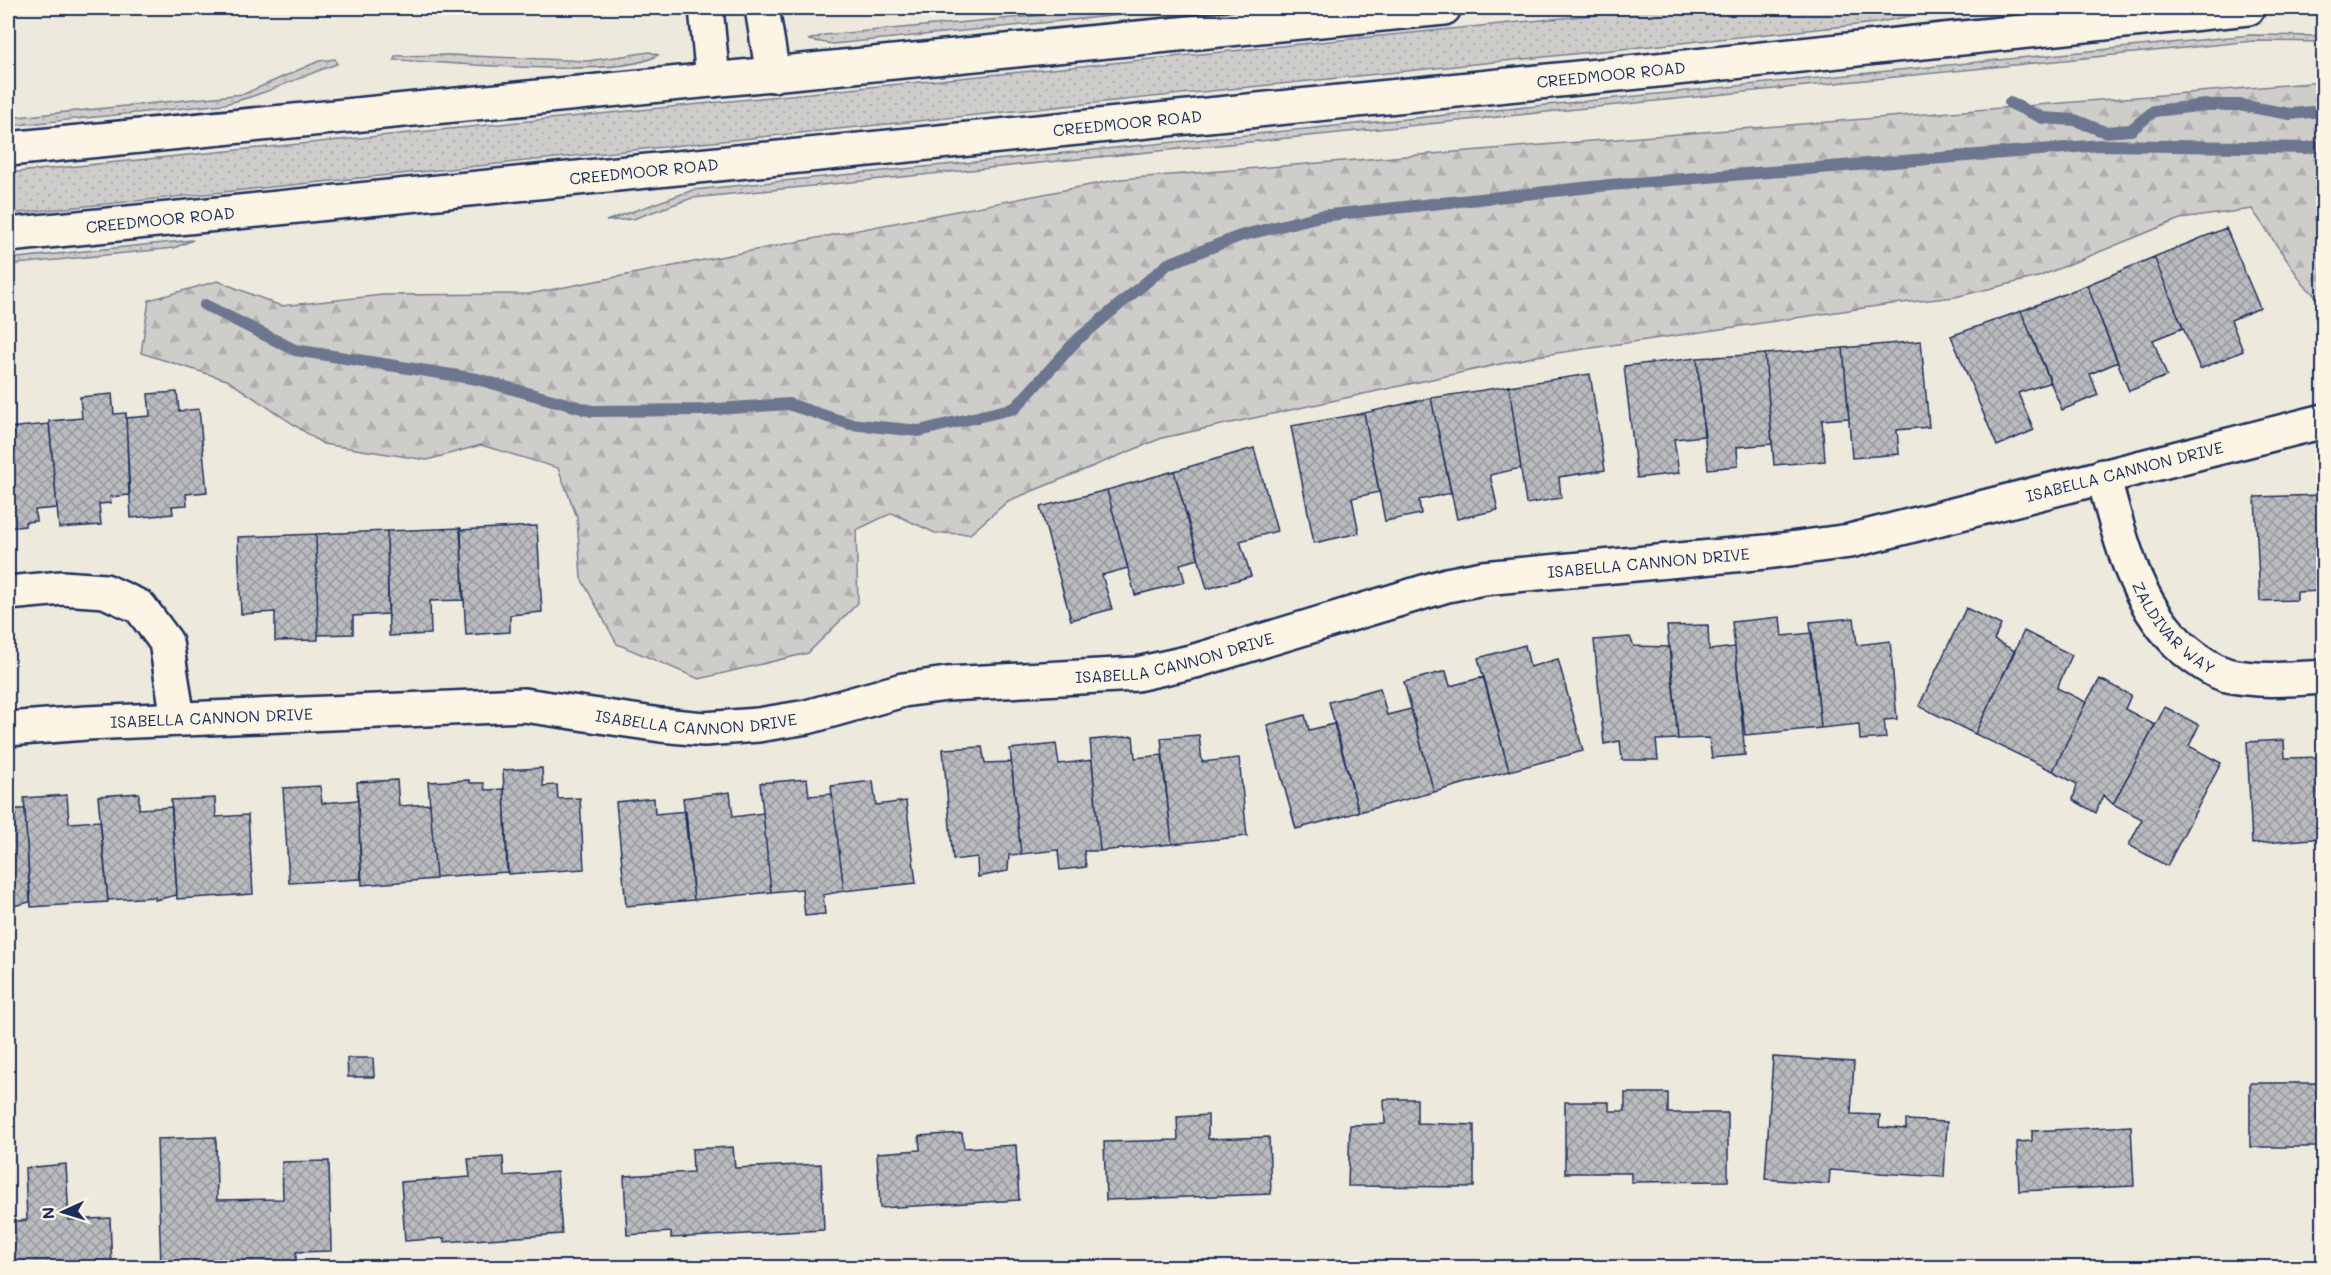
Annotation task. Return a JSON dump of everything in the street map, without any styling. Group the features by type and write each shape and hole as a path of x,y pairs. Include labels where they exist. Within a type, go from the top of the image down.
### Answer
{"main road":[{"path":"706,8 713,80"},
{"path":"762,8 773,75"},
{"path":"8,149 1444,8"},
{"name":"CREEDMOOR ROAD","path":"8,235 1638,72 2248,8"},
{"name":"ISABELLA CANNON DRIVE","path":"8,729 178,719 524,705 704,729 758,726 807,717 903,690 946,684 1137,674 1195,661 1447,585 1500,576 1766,552 1850,541 2324,421"},
{"name":"ZALDIVAR WAY","path":"2103,476 2136,582 2151,612 2170,637 2195,659 2224,674 2261,680 2324,677"},
{"path":"8,593 62,588 105,591 140,607 166,642 178,719"}],"green space":[{"path":"1120,8 1191,8 833,44 808,40 824,35"},
{"path":"1662,8 1948,8 1876,23 8,214 8,173"},
{"path":"2250,35 2323,36 2323,42 2253,41 692,198 633,219 606,221 693,190"},
{"path":"650,52 658,55 638,62 608,67 532,68 394,60 395,56 450,55 588,61"},
{"path":"335,59 337,64 267,91 224,104 8,126 8,118 244,94 319,61"},
{"path":"2323,82 2323,302 2304,285 2252,209 2180,219 2038,277 1955,297 1884,305 1537,356 1162,438 1008,501 970,534 935,533 892,513 856,530 858,603 808,653 699,679 617,644 581,578 577,517 558,468 481,445 427,460 323,444 227,380 141,353 149,300 218,281 281,306 383,295 529,294 1121,179"},
{"path":"193,240 174,248 8,265 8,259"}],"building":[{"path":"2226,228 2260,308 2231,320 2243,351 2200,369 2154,257"},
{"path":"2154,257 2183,328 2153,340 2167,376 2129,391 2087,285"},
{"path":"2087,285 2118,362 2090,374 2098,395 2062,410 2021,311"},
{"path":"2021,311 2051,382 2018,393 2034,430 1997,446 1951,336"},
{"path":"1921,341 1929,427 1897,430 1899,454 1852,458 1843,348"},
{"path":"1843,348 1849,418 1822,420 1825,461 1774,465 1765,354"},
{"path":"1765,354 1772,444 1737,447 1738,466 1708,469 1697,358"},
{"path":"1697,358 1704,436 1674,439 1679,473 1637,478 1624,366"},
{"path":"1590,374 1605,470 1559,477 1561,498 1526,504 1509,386"},
{"path":"1509,386 1521,468 1490,475 1498,510 1457,519 1431,398"},
{"path":"177,392 179,411 199,409 207,492 186,494 187,505 172,506 173,514 131,518 126,418 150,416 148,394"},
{"path":"112,394 114,414 126,413 129,495 110,497 111,503 99,504 101,525 59,528 49,421 82,418 80,397"},
{"path":"1431,398 1451,493 1419,500 1421,514 1385,521 1364,413"},
{"path":"1364,413 1379,492 1352,498 1359,533 1314,543 1291,426"},
{"path":"49,424 57,508 35,510 36,521 25,522 25,526 8,528 8,428"},
{"path":"1254,448 1277,531 1240,541 1251,576 1207,589 1174,471"},
{"path":"1174,471 1199,559 1180,564 1185,582 1135,595 1107,490"},
{"path":"1107,490 1128,568 1102,575 1112,609 1071,620 1040,507"},
{"path":"2324,495 2324,591 2297,592 2297,600 2260,601 2255,497"},
{"path":"537,526 542,612 510,615 510,632 466,635 460,530"},
{"path":"461,528 463,600 430,601 431,634 389,636 387,531"},
{"path":"387,531 388,614 353,616 353,634 318,635 316,534"},
{"path":"316,534 318,640 275,641 275,612 241,614 238,537"},
{"path":"1966,608 2001,625 1994,640 2015,651 1975,734 1919,706"},
{"path":"1780,617 1782,636 1812,633 1821,728 1745,735 1732,622"},
{"path":"1854,618 1857,645 1890,641 1897,719 1884,720 1886,738 1860,740 1859,724 1821,728 1810,622"},
{"path":"1708,625 1709,650 1735,647 1745,755 1712,758 1709,738 1678,739 1667,626"},
{"path":"2024,631 2072,655 2057,688 2086,702 2053,771 1975,734"},
{"path":"1630,637 1634,646 1670,647 1678,739 1656,740 1658,760 1622,760 1620,741 1604,744 1594,640"},
{"path":"1525,645 1530,667 1558,659 1583,751 1509,771 1478,658"},
{"path":"1446,671 1450,686 1484,677 1509,771 1434,792 1404,682"},
{"path":"2100,679 2131,695 2125,709 2155,725 2113,804 2103,795 2096,813 2073,800 2077,784 2053,771 2086,702"},
{"path":"1380,688 1387,715 1411,709 1434,792 1359,812 1329,702"},
{"path":"2165,707 2199,725 2189,746 2221,763 2167,866 2129,845 2142,819 2113,804"},
{"path":"1305,715 1309,730 1334,724 1359,812 1296,829 1267,725"},
{"path":"2324,728 2324,771 2321,729"},
{"path":"1199,735 1202,762 1239,758 1247,836 1172,844 1161,738"},
{"path":"1133,736 1135,758 1162,755 1172,844 1100,851 1090,740"},
{"path":"2284,740 2285,758 2323,757 2324,838 2252,844 2247,742"},
{"path":"1056,744 1059,764 1092,760 1100,851 1084,851 1086,867 1060,870 1058,850 1021,854 1010,749"},
{"path":"982,747 985,763 1011,762 1021,854 1009,855 1008,871 978,877 977,857 953,860 943,749"},
{"path":"542,768 543,786 557,785 558,799 580,798 584,869 508,874 503,770"},
{"path":"807,779 809,796 832,794 844,891 823,895 825,914 805,916 802,889 771,892 760,783"},
{"path":"397,780 399,806 430,804 436,879 362,885 357,782"},
{"path":"469,780 470,783 484,783 485,790 504,789 507,872 436,877 428,782"},
{"path":"873,781 876,805 906,801 916,883 844,891 831,786"},
{"path":"320,786 322,803 358,800 361,879 289,883 283,788"},
{"path":"730,792 733,817 763,813 771,892 694,900 683,798"},
{"path":"139,793 139,809 172,807 177,895 155,900 155,897 108,900 98,796"},
{"path":"67,795 69,823 100,821 108,902 31,907 24,798"},
{"path":"215,798 216,817 248,815 253,894 177,899 171,800"},
{"path":"654,798 655,814 686,811 694,900 626,906 616,802"},
{"path":"15,809 25,809 30,902 9,907 8,815 16,815"},
{"path":"1773,1057 1854,1062 1851,1114 1880,1115 1879,1127 1906,1129 1906,1120 1947,1122 1944,1177 1830,1170 1829,1184 1765,1179"},
{"path":"347,1058 373,1058 374,1077 348,1077"},
{"path":"2250,1083 2324,1083 2324,1147 2250,1147"},
{"path":"1625,1093 1668,1093 1668,1113 1728,1113 1728,1181 1631,1182 1631,1173 1565,1173 1565,1102 1609,1102 1609,1111 1625,1111"},
{"path":"1384,1099 1417,1099 1417,1123 1474,1125 1474,1187 1348,1186 1350,1125 1385,1124"},
{"path":"1208,1115 1208,1139 1269,1137 1271,1194 1106,1200 1104,1142 1178,1140 1177,1117"},
{"path":"2131,1126 2134,1186 2019,1191 2017,1142 2032,1141 2032,1131"},
{"path":"962,1133 964,1148 1016,1145 1019,1200 880,1208 877,1153 920,1150 919,1136"},
{"path":"216,1137 217,1200 283,1199 282,1162 329,1161 331,1251 296,1252 296,1267 161,1268 157,1139"},
{"path":"733,1147 735,1168 821,1164 824,1230 671,1238 671,1232 627,1235 624,1176 693,1172 692,1149"},
{"path":"503,1157 504,1176 557,1172 562,1234 444,1242 444,1238 405,1241 401,1182 470,1177 468,1159"},
{"path":"66,1164 69,1220 110,1218 112,1268 8,1268 8,1222 27,1220 25,1168"}],"waterway":[{"path":"2010,103 2043,118 2075,120 2105,132 2131,130 2154,111 2206,105 2239,105 2290,114 2324,111"},
{"path":"205,305 295,350 477,379 592,411 703,410 788,404 850,424 919,431 1015,408 1077,340 1168,264 1240,236 1320,216 1610,185 2101,145 2306,148 2324,145"}]}
